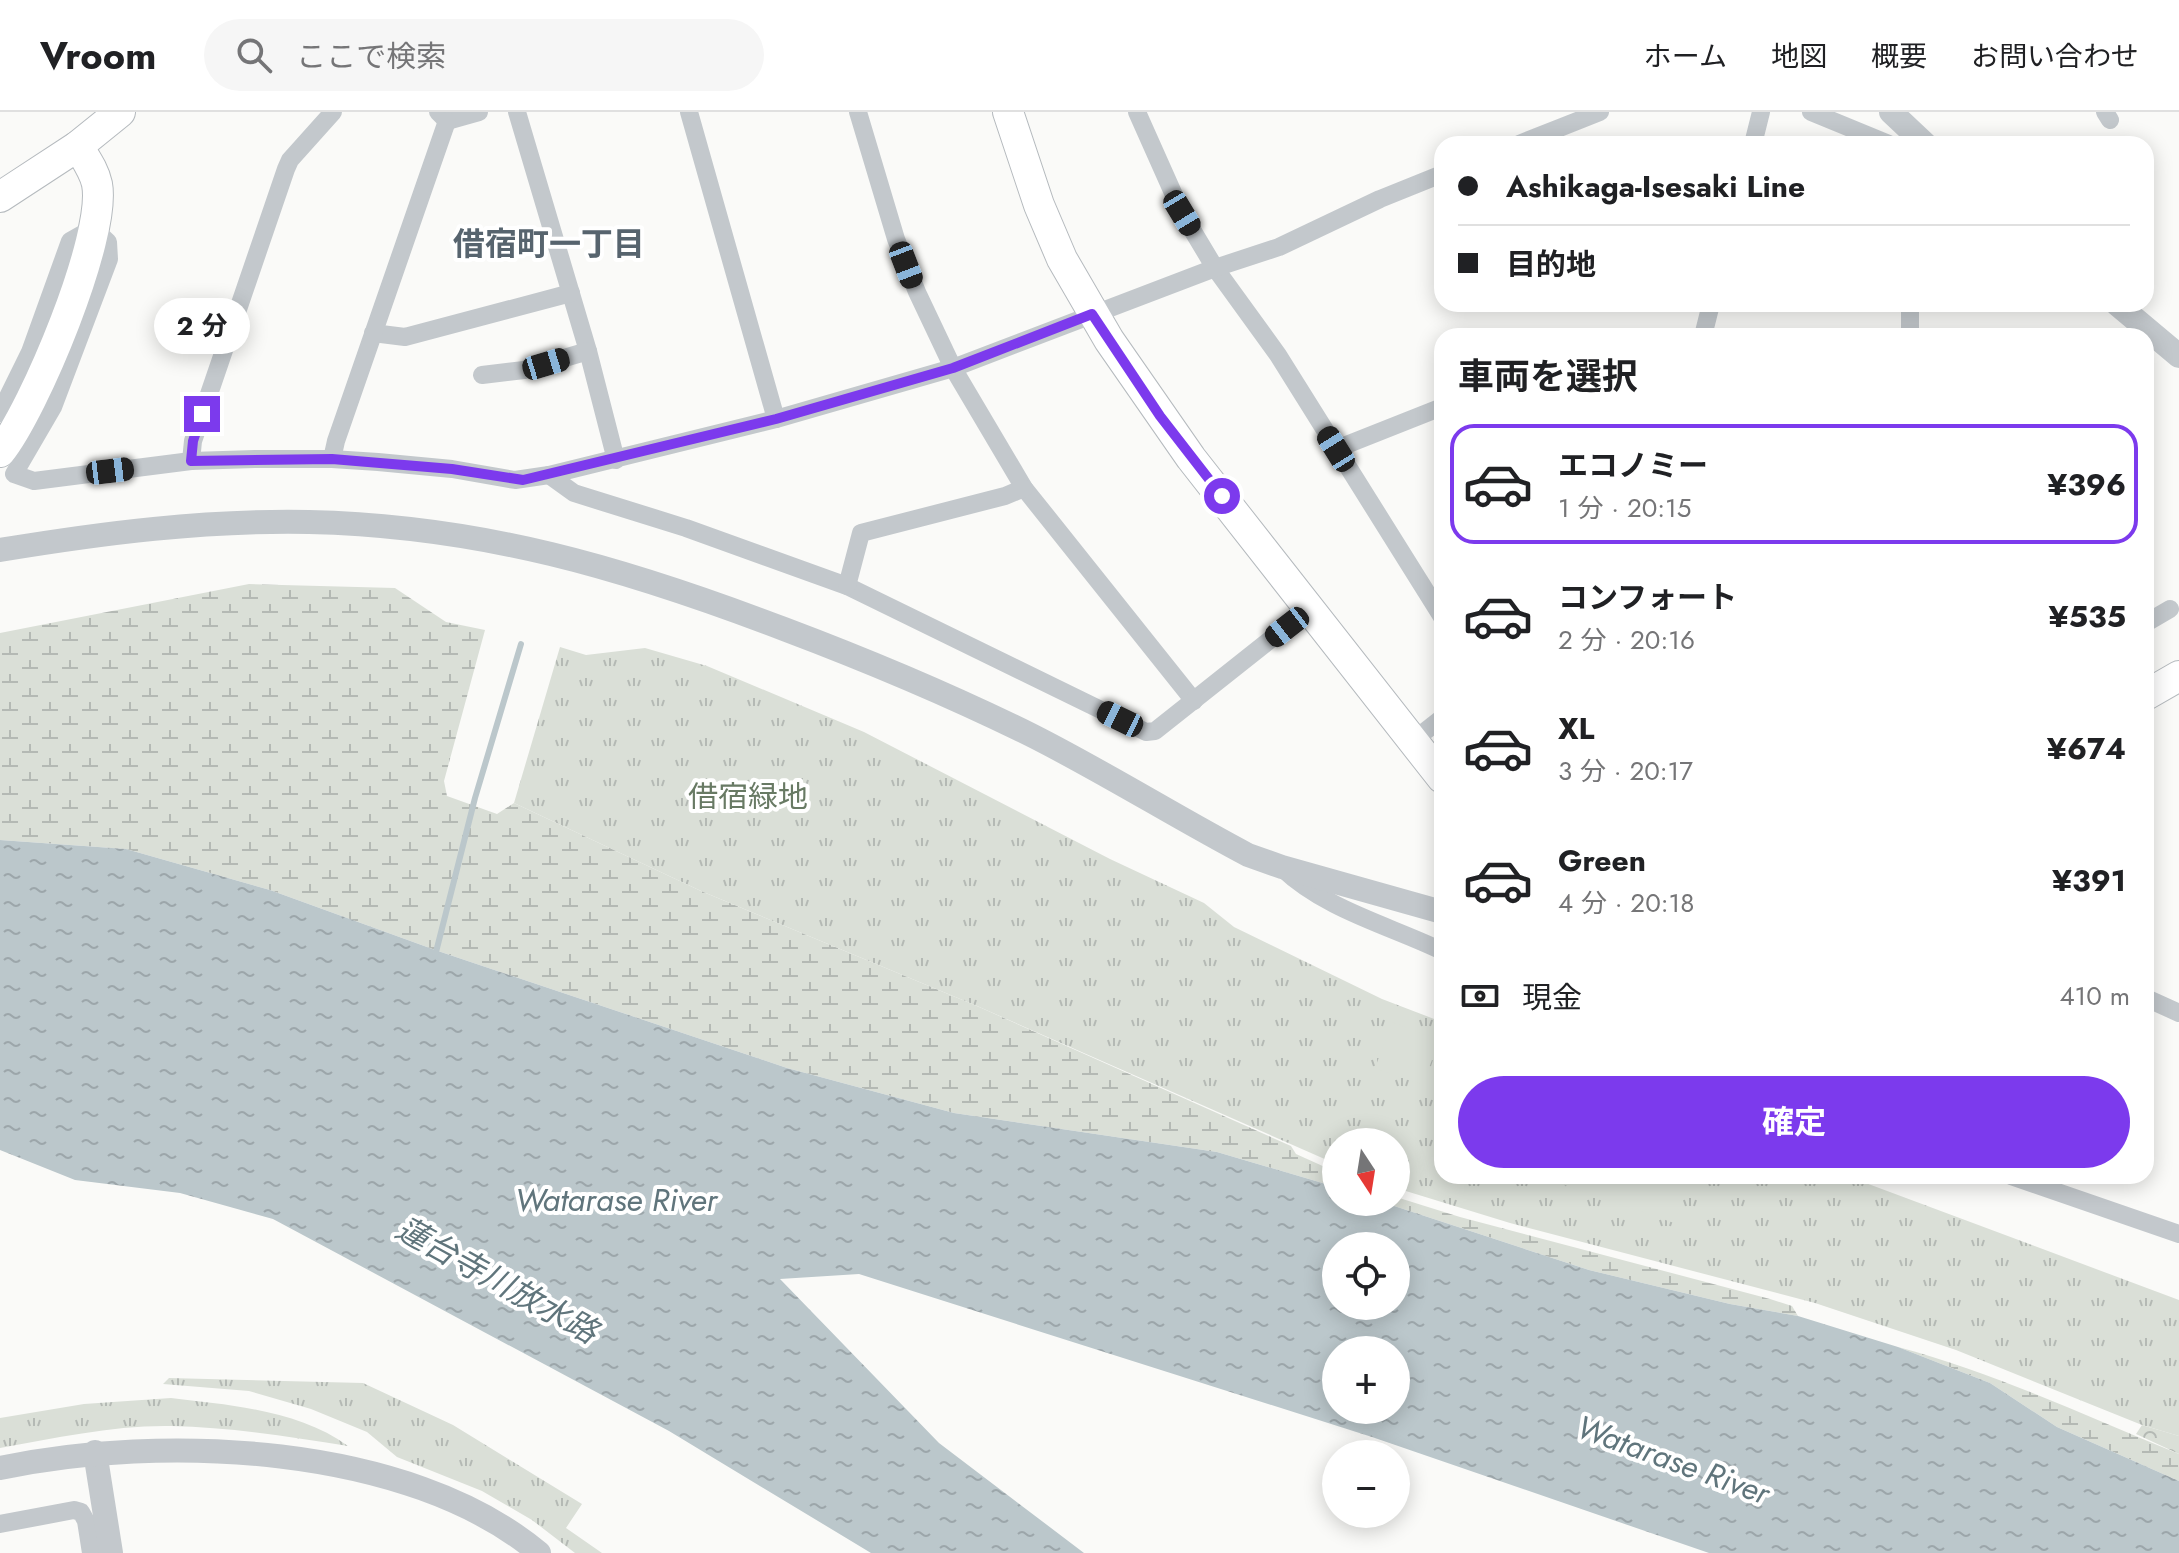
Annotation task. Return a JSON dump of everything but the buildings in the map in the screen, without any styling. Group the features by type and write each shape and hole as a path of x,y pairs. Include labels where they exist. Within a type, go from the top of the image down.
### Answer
{"main road":[{"path":"0,197 78,146 120,112"},
{"path":"1008,112 1039,205 1062,259 1092,314 1169,429 1434,767"},
{"path":"0,452 11,438 38,387 90,248 97,215 97,184 78,146"},
{"path":"2154,690 2179,676"}],"street":[{"path":"191,461 193,441 286,169 290,160 333,112"},
{"path":"332,459 442,116 479,112"},
{"path":"517,112 588,351 616,460"},
{"path":"689,112 776,419"},
{"path":"858,112 896,239 953,368 1024,488 1194,701"},
{"path":"1137,112 1182,213 1215,268 1278,355 1434,604"},
{"path":"1539,136 1600,112"},
{"path":"1755,136 1761,112"},
{"path":"1811,112 1870,136"},
{"path":"1904,117 1919,136"},
{"path":"0,413 30,352 70,241 93,228 108,242 109,259 53,407 14,474 34,481 191,461 332,459 452,469 515,480 616,460 776,419 953,368 1215,268 1279,247 1434,177"},
{"path":"373,333 405,337 571,293"},
{"path":"2127,312 2146,328"},
{"path":"2154,335 2179,356"},
{"path":"482,375 524,370 588,351"},
{"path":"1336,449 1434,410"},
{"path":"549,475 574,493 686,528 847,586 1146,732 1155,731 1310,608"},
{"path":"847,586 861,533 1005,496 1024,488"},
{"path":"0,550 144,528 234,522 351,524 449,533 533,548 676,588 863,658 1033,736 1248,855 1434,910"},
{"path":"2154,618 2170,609"},
{"path":"1414,740 1434,724"},
{"path":"1282,867 1300,885 1325,900 1434,948"},
{"path":"2154,1002 2179,1013"},
{"path":"2034,1184 2179,1234"},
{"path":"0,1468 95,1452 200,1450 349,1466 468,1508 499,1524 539,1553"},
{"path":"95,1452 111,1553"},
{"path":"0,1524 74,1510 81,1512 86,1521 91,1553"}],"green space":[{"path":"249,584 395,588 446,622 485,630 444,781 447,796 497,814 514,803 701,891 977,1006 1291,1146 1296,1154 1322,1166 1322,1183 1217,1152 954,1113 787,1068 438,951 270,890 126,849 0,840 0,633"},
{"name":"借宿緑地","path":"560,647 586,655 645,648 707,666 864,732 1110,859 1204,903 1234,927 1382,999 1434,1019 1434,1184 1868,1184 2179,1300 2179,1436 2142,1425 1956,1350 1815,1303 1510,1223 1410,1192 1410,1128 1322,1128 1322,1158 977,1006 701,891 514,803"},
{"path":"1392,1022 1434,1038 1434,1054 1423,1085 1375,1068"},
{"path":"1562,1184 1687,1184 1674,1223"},
{"path":"1410,1201 1770,1299 1792,1306 1798,1316 1730,1304 1589,1270 1410,1211"},
{"path":"1898,1347 2005,1382 2179,1454 2179,1481 2057,1427 1990,1383"},
{"path":"169,1378 363,1383 453,1425 582,1504 566,1528 602,1553 575,1553 532,1520 482,1491 397,1457 367,1432 311,1409 249,1391 163,1384"},
{"path":"171,1398 286,1417 308,1424 348,1446 237,1430 150,1426 64,1436 0,1448 0,1418 84,1404"},
{"path":"2142,1425 2179,1436 2179,1454 2136,1434"}],"water":[{"name":"Watarase River","path":"0,840 126,849 270,890 438,951 787,1068 954,1113 1217,1152 1322,1183 1322,1216 1410,1216 1410,1211 1589,1270 1730,1304 1798,1316 1898,1347 1990,1383 2057,1427 2179,1481 2179,1553 1709,1553 1410,1450 1410,1440 1381,1440 1331,1424 1410,1424 1410,1336 1322,1336 1322,1421 859,1274 780,1279 939,1443 1084,1553 871,1553 669,1431 273,1219 180,1193 75,1180 0,1150"}],"waterway":[{"path":"435,956 475,798 521,644"}],"district":[{"name":"借宿町一丁目","path":"549,244"}],"route":[{"path":"202,414 193,441 191,461 332,459 452,469 523,480 776,419 953,368 1092,314 1160,416 1222,496"}],"water label":[{"name":"蓮台寺川放水路","path":"497,1280"}]}
